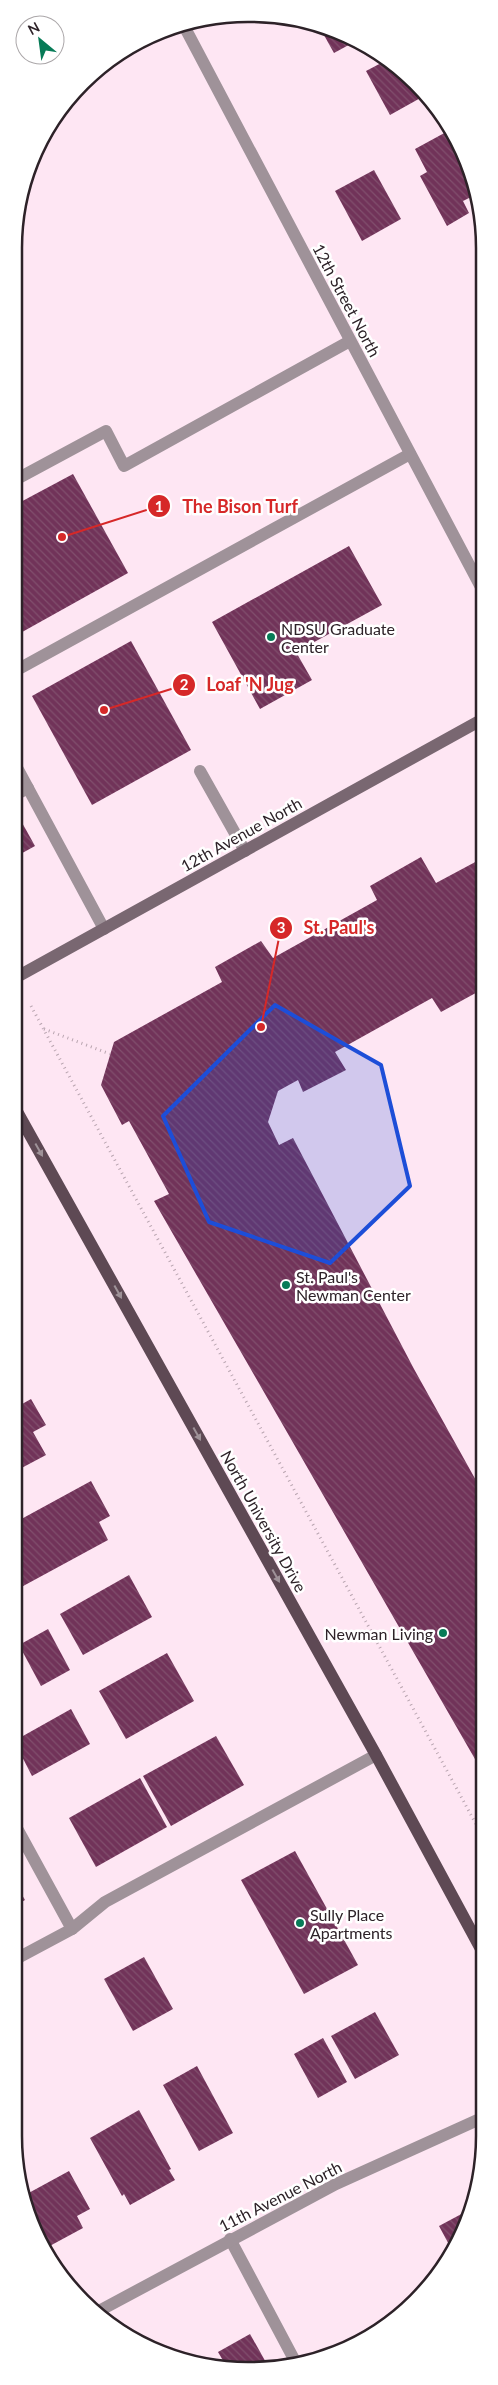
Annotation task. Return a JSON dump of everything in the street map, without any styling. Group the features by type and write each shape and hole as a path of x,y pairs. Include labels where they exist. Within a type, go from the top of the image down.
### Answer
{"main road":[{"name":"12th Avenue North","path":"22,974 476,723"},
{"name":"North University Drive","path":"22,1121 376,1755 476,1940"}],"street":[{"name":"12th Street North","path":"187,31 476,576"},
{"path":"22,477 106,431 124,466 350,341"},
{"path":"22,667 410,454"},
{"path":"200,771 245,851"},
{"path":"22,777 104,929"},
{"path":"22,791 28,788"},
{"path":"22,1956 72,1929 105,1902 376,1755"},
{"path":"22,1838 72,1929"},
{"name":"11th Avenue North","path":"103,2309 230,2239 336,2184 476,2121"},
{"path":"230,2239 293,2358"}],"path":[{"path":"31,1006 476,1826"},
{"path":"43,1029 110,1054"}],"highlighted area":[{"path":"275,1005 381,1065 410,1186 330,1263 209,1222 163,1116"}],"building":[{"path":"324,36 348,45 334,53"},
{"path":"379,64 418,99 390,115 366,71"},
{"path":"443,133 458,162 468,190 470,198 463,201 469,213 447,226 420,176 427,172 415,149"},
{"path":"374,170 401,219 362,241 335,191"},
{"path":"73,474 128,573 22,632 22,501"},
{"name":"NDSU Graduate Center","path":"349,546 382,605 296,652 312,680 260,709 212,622"},
{"path":"131,641 191,750 92,805 32,696"},
{"path":"22,823 35,846 22,853"},
{"path":"421,857 436,883 476,862 476,993 441,1012 432,998 335,1052 346,1070 303,1092 298,1080 278,1091 268,1122 279,1145 293,1138 414,1369 476,1480 476,1761 154,1201 169,1194 129,1121 122,1125 101,1085 114,1042 222,982 215,967 261,941 273,958 377,900 370,886"},
{"path":"31,1399 46,1425 33,1432 46,1455 22,1468 22,1404"},
{"path":"91,1481 110,1516 99,1522 108,1540 22,1587 22,1519"},
{"path":"129,1575 152,1617 83,1655 60,1614"},
{"path":"48,1629 70,1670 41,1686 22,1651 22,1643"},
{"path":"167,1653 194,1701 126,1739 99,1691"},
{"path":"71,1709 90,1744 32,1776 22,1757 22,1737"},
{"path":"216,1736 244,1785 171,1826 143,1776"},
{"path":"140,1778 167,1827 96,1867 69,1818"},
{"name":"Sully Place Apartments","path":"295,1851 358,1965 304,1994 241,1880"},
{"path":"144,1957 173,2009 133,2031 104,1979"},
{"path":"375,2012 399,2055 355,2079 331,2036"},
{"path":"323,2038 347,2082 318,2098 294,2054"},
{"path":"197,2066 233,2133 199,2151 163,2085"},
{"path":"139,2110 175,2180 130,2205 124,2194 122,2196 90,2138"},
{"path":"69,2171 90,2209 77,2216 83,2228 51,2245 40,2223 30,2193"},
{"path":"461,2214 448,2243 439,2226"},
{"path":"250,2334 266,2362 223,2361 218,2352"}],"place":[{"name":"The Bison Turf","path":"62,537"},
{"name":"NDSU Graduate Center","path":"271,637"},
{"name":"Loaf 'N Jug","path":"104,710"},
{"name":"St. Paul's","path":"261,1027"},
{"name":"St. Paul's Newman Center","path":"286,1285"},
{"name":"Newman Living","path":"443,1633"},
{"name":"Sully Place Apartments","path":"300,1923"}]}
